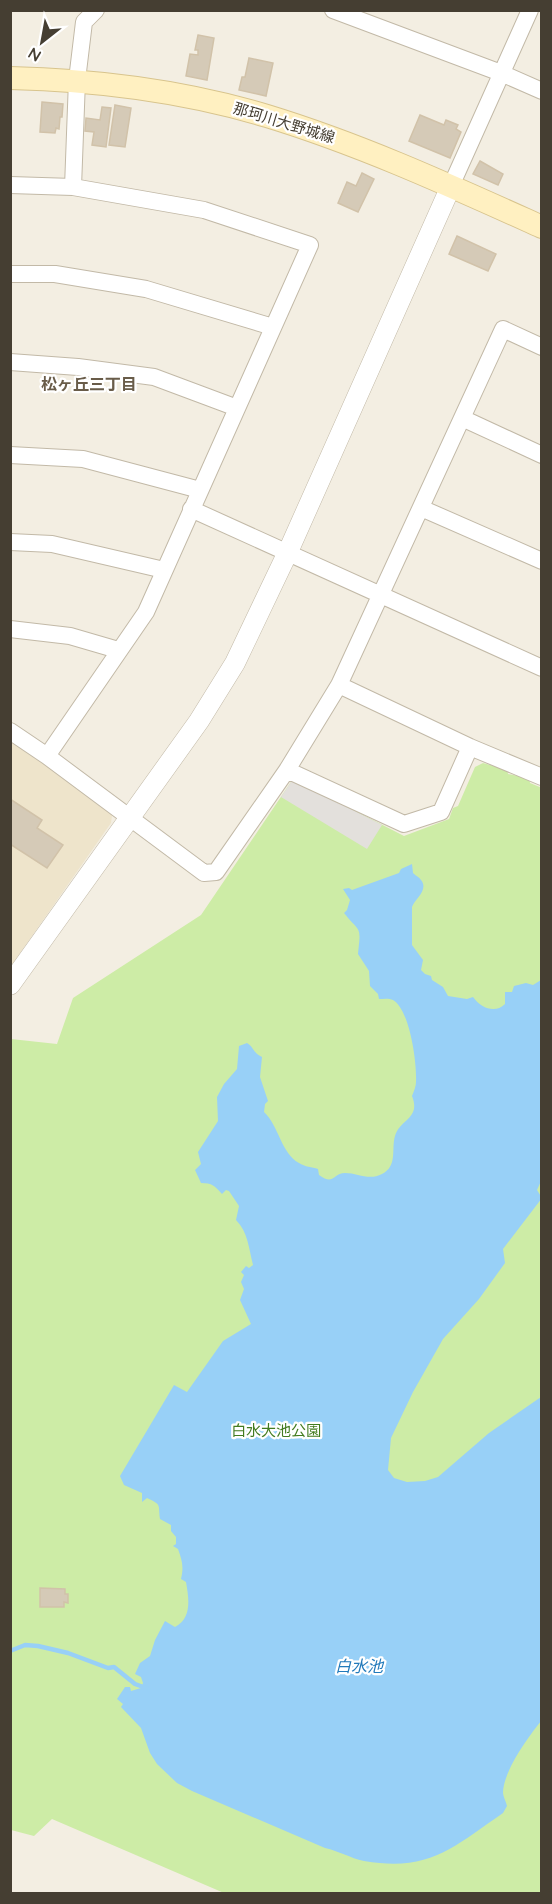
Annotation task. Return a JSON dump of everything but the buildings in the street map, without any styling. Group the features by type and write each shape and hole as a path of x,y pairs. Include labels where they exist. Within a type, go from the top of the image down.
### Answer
{"main road":[{"name":"那珂川大野城線","path":"10,78 77,80 183,96 266,116 350,144 542,227"}],"street":[{"path":"72,187 77,80 84,22 96,10"},
{"path":"333,10 501,73 542,91"},
{"path":"10,985 199,721 235,663 287,554 530,10"},
{"path":"10,185 72,187 204,210 309,245 146,612 47,756"},
{"path":"10,274 55,274 146,289 273,327"},
{"path":"10,731 204,873 216,872 287,770 339,685 503,329 542,347"},
{"path":"10,362 78,367 154,377 237,408"},
{"path":"462,418 542,455"},
{"path":"10,455 83,459 200,490"},
{"path":"421,508 542,561"},
{"path":"191,509 542,668"},
{"path":"10,542 52,544 164,570"},
{"path":"10,629 70,636 118,650"},
{"path":"339,685 470,747 542,777"},
{"path":"287,770 404,824 441,812 470,747"}],"shaded area":[{"path":"11,742 113,808 111,823 11,966"},
{"path":"293,779 382,825 367,849 281,797"}],"green space":[{"name":"白水大池公園","path":"483,763 507,769 508,774 529,778 530,783 542,788 541,1893 224,1893 52,1819 34,1836 11,1830 11,1039 57,1044 73,998 201,915 293,779 404,836 449,819 453,808 458,806 475,767"}],"water":[{"name":"白水池","path":"412,864 413,873 421,880 423,887 412,907 412,945 423,960 421,970 443,987 448,996 467,999 473,997 484,1007 497,1009 505,1004 505,992 512,992 514,986 526,983 533,985 541,980 542,1179 537,1190 542,1198 503,1249 505,1263 479,1299 443,1339 413,1392 391,1438 388,1470 394,1478 407,1482 425,1481 438,1477 489,1433 541,1397 542,1720 524,1744 504,1783 503,1796 507,1806 503,1813 469,1837 439,1854 424,1860 387,1864 364,1861 325,1848 192,1791 177,1783 157,1764 150,1753 141,1728 121,1707 123,1704 117,1699 125,1687 130,1687 131,1691 141,1688 143,1683 141,1677 135,1674 140,1663 150,1656 165,1621 175,1627 184,1619 188,1608 188,1595 186,1582 181,1579 181,1557 178,1549 173,1546 176,1544 176,1537 171,1531 171,1525 160,1519 157,1504 147,1498 142,1502 142,1493 124,1485 120,1476 174,1385 187,1392 223,1341 251,1324 240,1300 244,1289 241,1282 244,1275 241,1272 246,1266 249,1268 253,1265 246,1235 236,1220 239,1206 229,1191 226,1190 222,1194 213,1186 201,1183 195,1170 201,1164 198,1152 218,1121 217,1097 224,1084 237,1069 239,1046 247,1043 262,1057 260,1077 268,1101 264,1112 293,1159 318,1169 319,1175 328,1179 345,1173 368,1177 377,1176 390,1167 395,1136 414,1110 412,1096 416,1085 416,1073 414,1050 408,1025 399,1006 391,999 379,999 378,994 370,986 369,971 358,954 358,930 344,913 350,900 343,889 352,890 399,873 401,869"}],"waterway":[{"path":"10,1651 25,1645 68,1653 108,1668 114,1667 135,1684 146,1688"}],"district":[{"name":"松ヶ丘三丁目","path":"89,384"}]}
